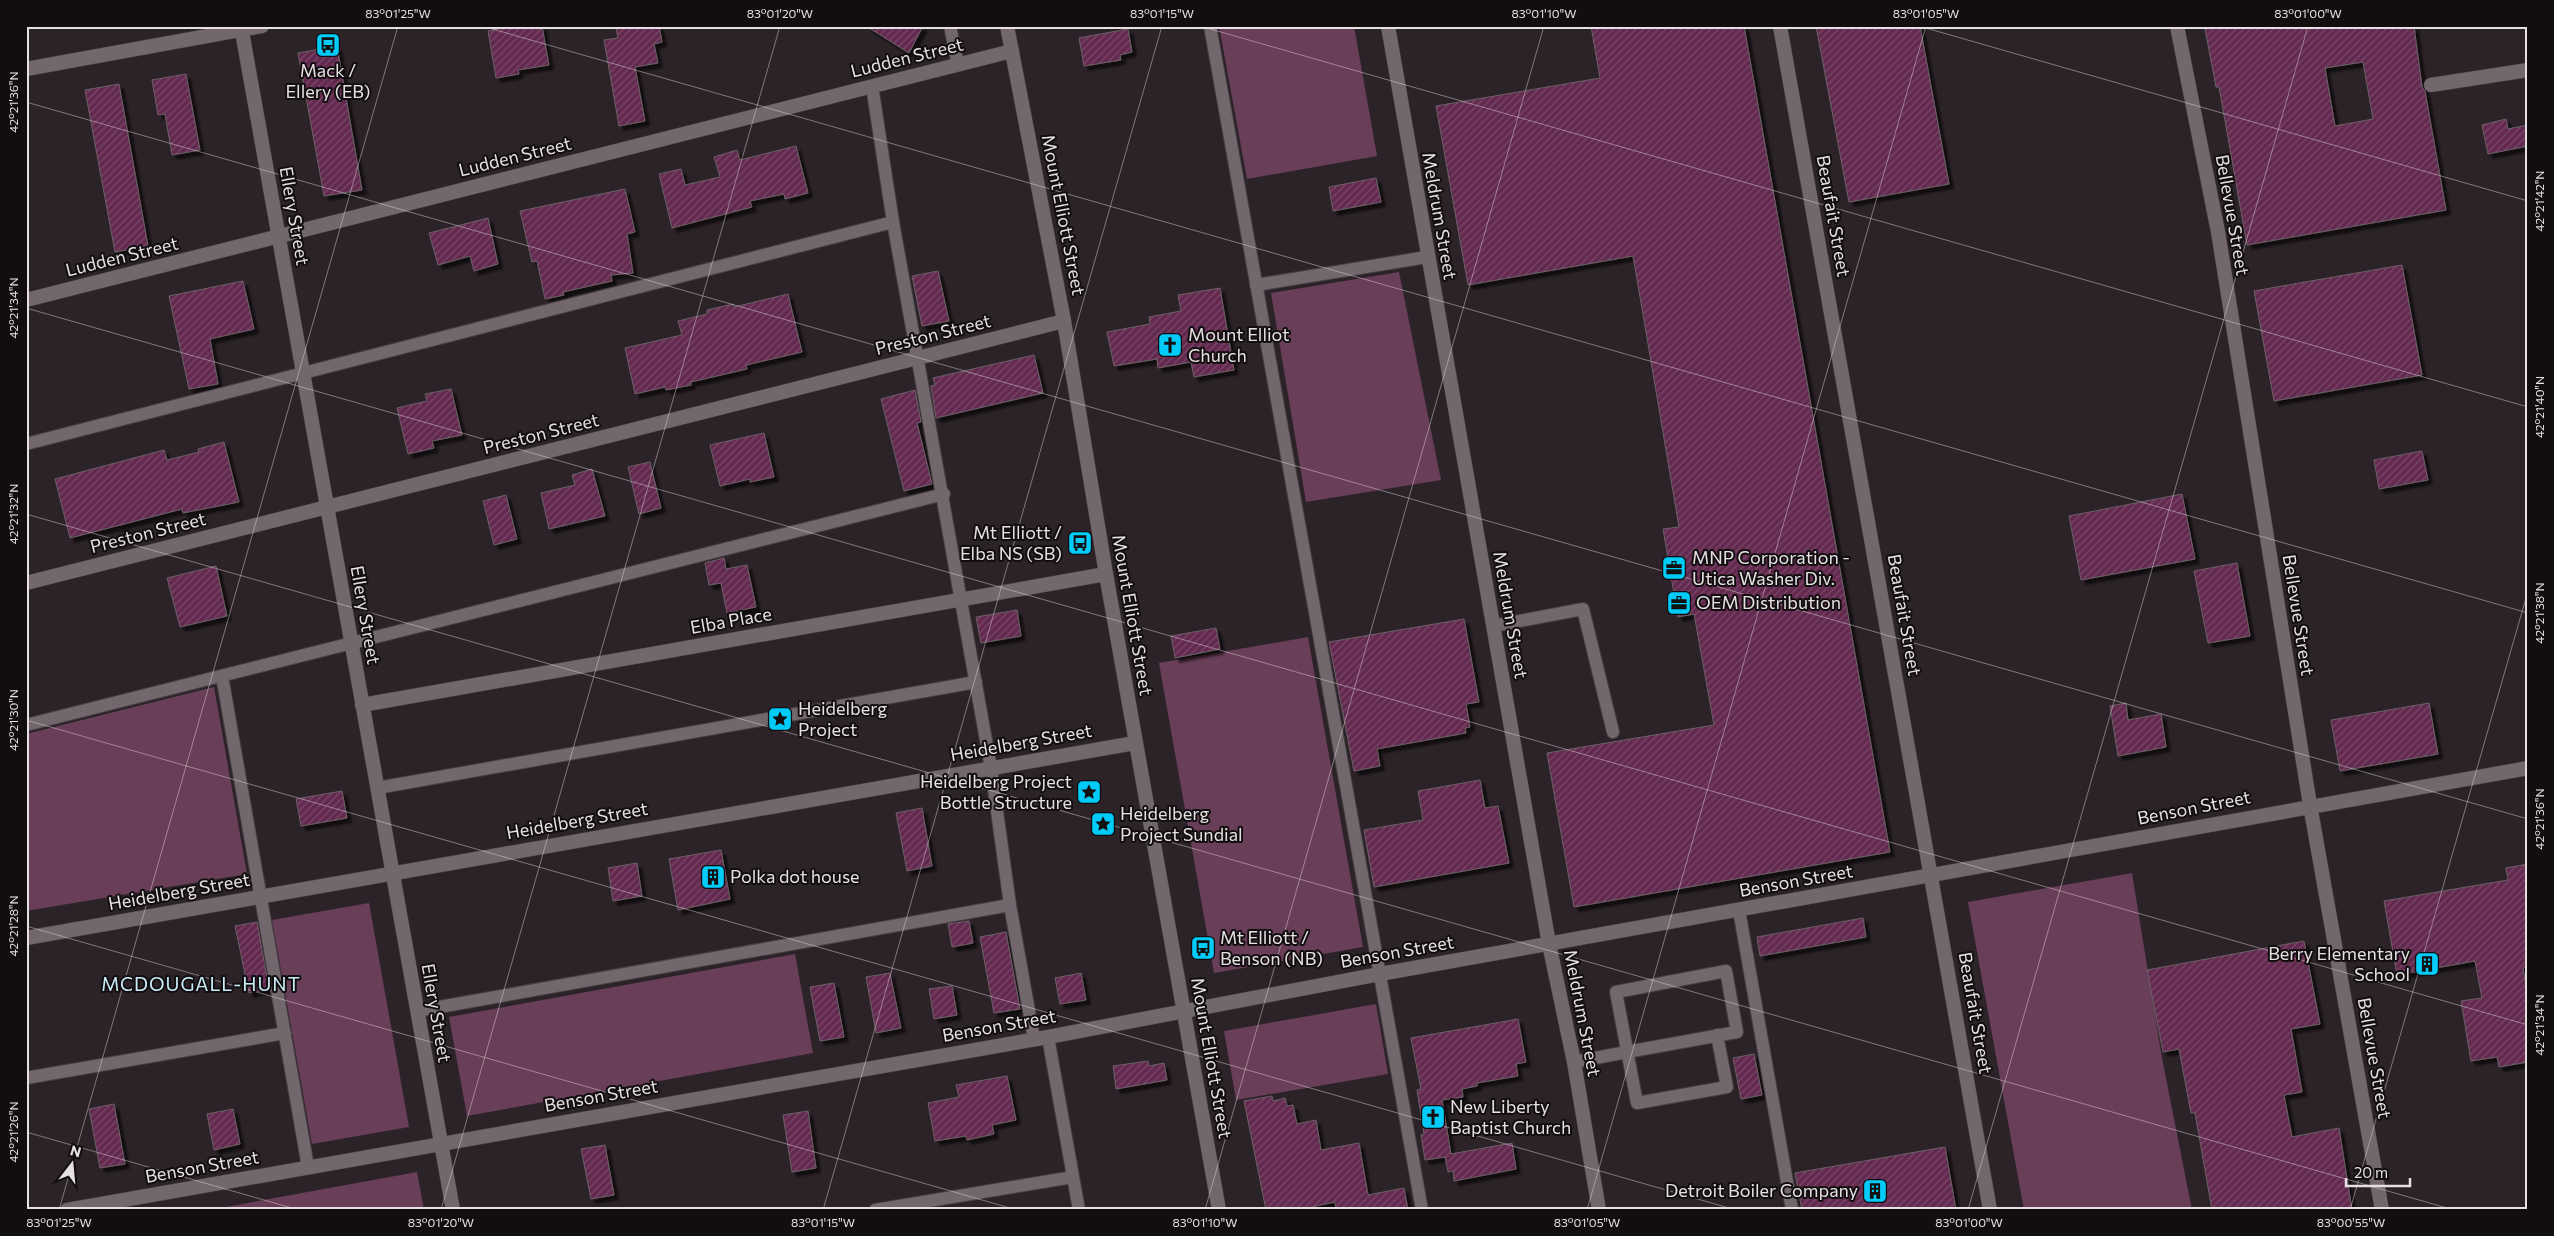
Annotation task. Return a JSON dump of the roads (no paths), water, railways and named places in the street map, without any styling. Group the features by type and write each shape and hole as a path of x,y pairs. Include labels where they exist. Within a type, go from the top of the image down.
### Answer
{"street":[{"path":"26,69 241,28 262,26"},
{"name":"Mount Elliott Street","path":"1007,26 1064,321 1106,574 1219,1210"},
{"name":"Meldrum Street","path":"1388,26 1427,257 1550,944 1574,1062 1599,1210"},
{"name":"Beaufait Street","path":"1780,26 1990,1210"},
{"name":"Bellevue Street","path":"2177,26 2218,232 2310,805 2382,1210"},
{"name":"Ellery Street","path":"241,28 453,1210"},
{"name":"Ludden Street","path":"26,300 1012,51"},
{"path":"2431,84 2528,70"},
{"name":"Preston Street","path":"26,583 1064,321"},
{"name":"Elba Place","path":"362,705 1106,574"},
{"name":"Heidelberg Street","path":"26,938 1136,743"},
{"name":"Benson Street","path":"67,1210 1041,1038 1380,974 2310,805 2528,768"}],"lane":[{"path":"950,26 958,65"},
{"path":"1210,26 1422,1210"},
{"path":"872,86 916,358 944,494 991,768 1010,905 1079,1210"},
{"path":"26,444 893,222"},
{"path":"1256,285 1427,257"},
{"path":"26,725 944,494"},
{"path":"1493,626 1583,608 1612,732"},
{"path":"222,676 308,1167"},
{"path":"377,788 976,682"},
{"path":"417,1012 1010,905"},
{"path":"1739,910 1792,1210"},
{"path":"1574,1062 1627,1052 1717,1035 1737,1032 1726,971 1616,992 1627,1052 1637,1102 1727,1087 1717,1035"},
{"path":"26,1078 285,1033"},
{"path":"875,1210 1073,1177"}],"place":[{"name":"Mack / Ellery (EB)","path":"328,45"},
{"name":"Mount Elliot Church","path":"1170,345"},
{"name":"Mt Elliott / Elba NS (SB)","path":"1080,543"},
{"name":"MNP Corporation - Utica Washer Div.","path":"1674,568"},
{"name":"OEM Distribution","path":"1679,603"},
{"name":"Heidelberg Project","path":"780,719"},
{"name":"Heidelberg Project Bottle Structure","path":"1089,792"},
{"name":"Heidelberg Project Sundial","path":"1103,824"},
{"name":"Polka dot house","path":"713,877"},
{"name":"Mt Elliott / Benson (NB)","path":"1203,948"},
{"name":"Berry Elementary School","path":"2427,964"},
{"name":"New Liberty Baptist Church","path":"1433,1117"},
{"name":"Detroit Boiler Company","path":"1875,1191"}],"district":[{"name":"MCDOUGALL-HUNT","path":"201,984"}]}
